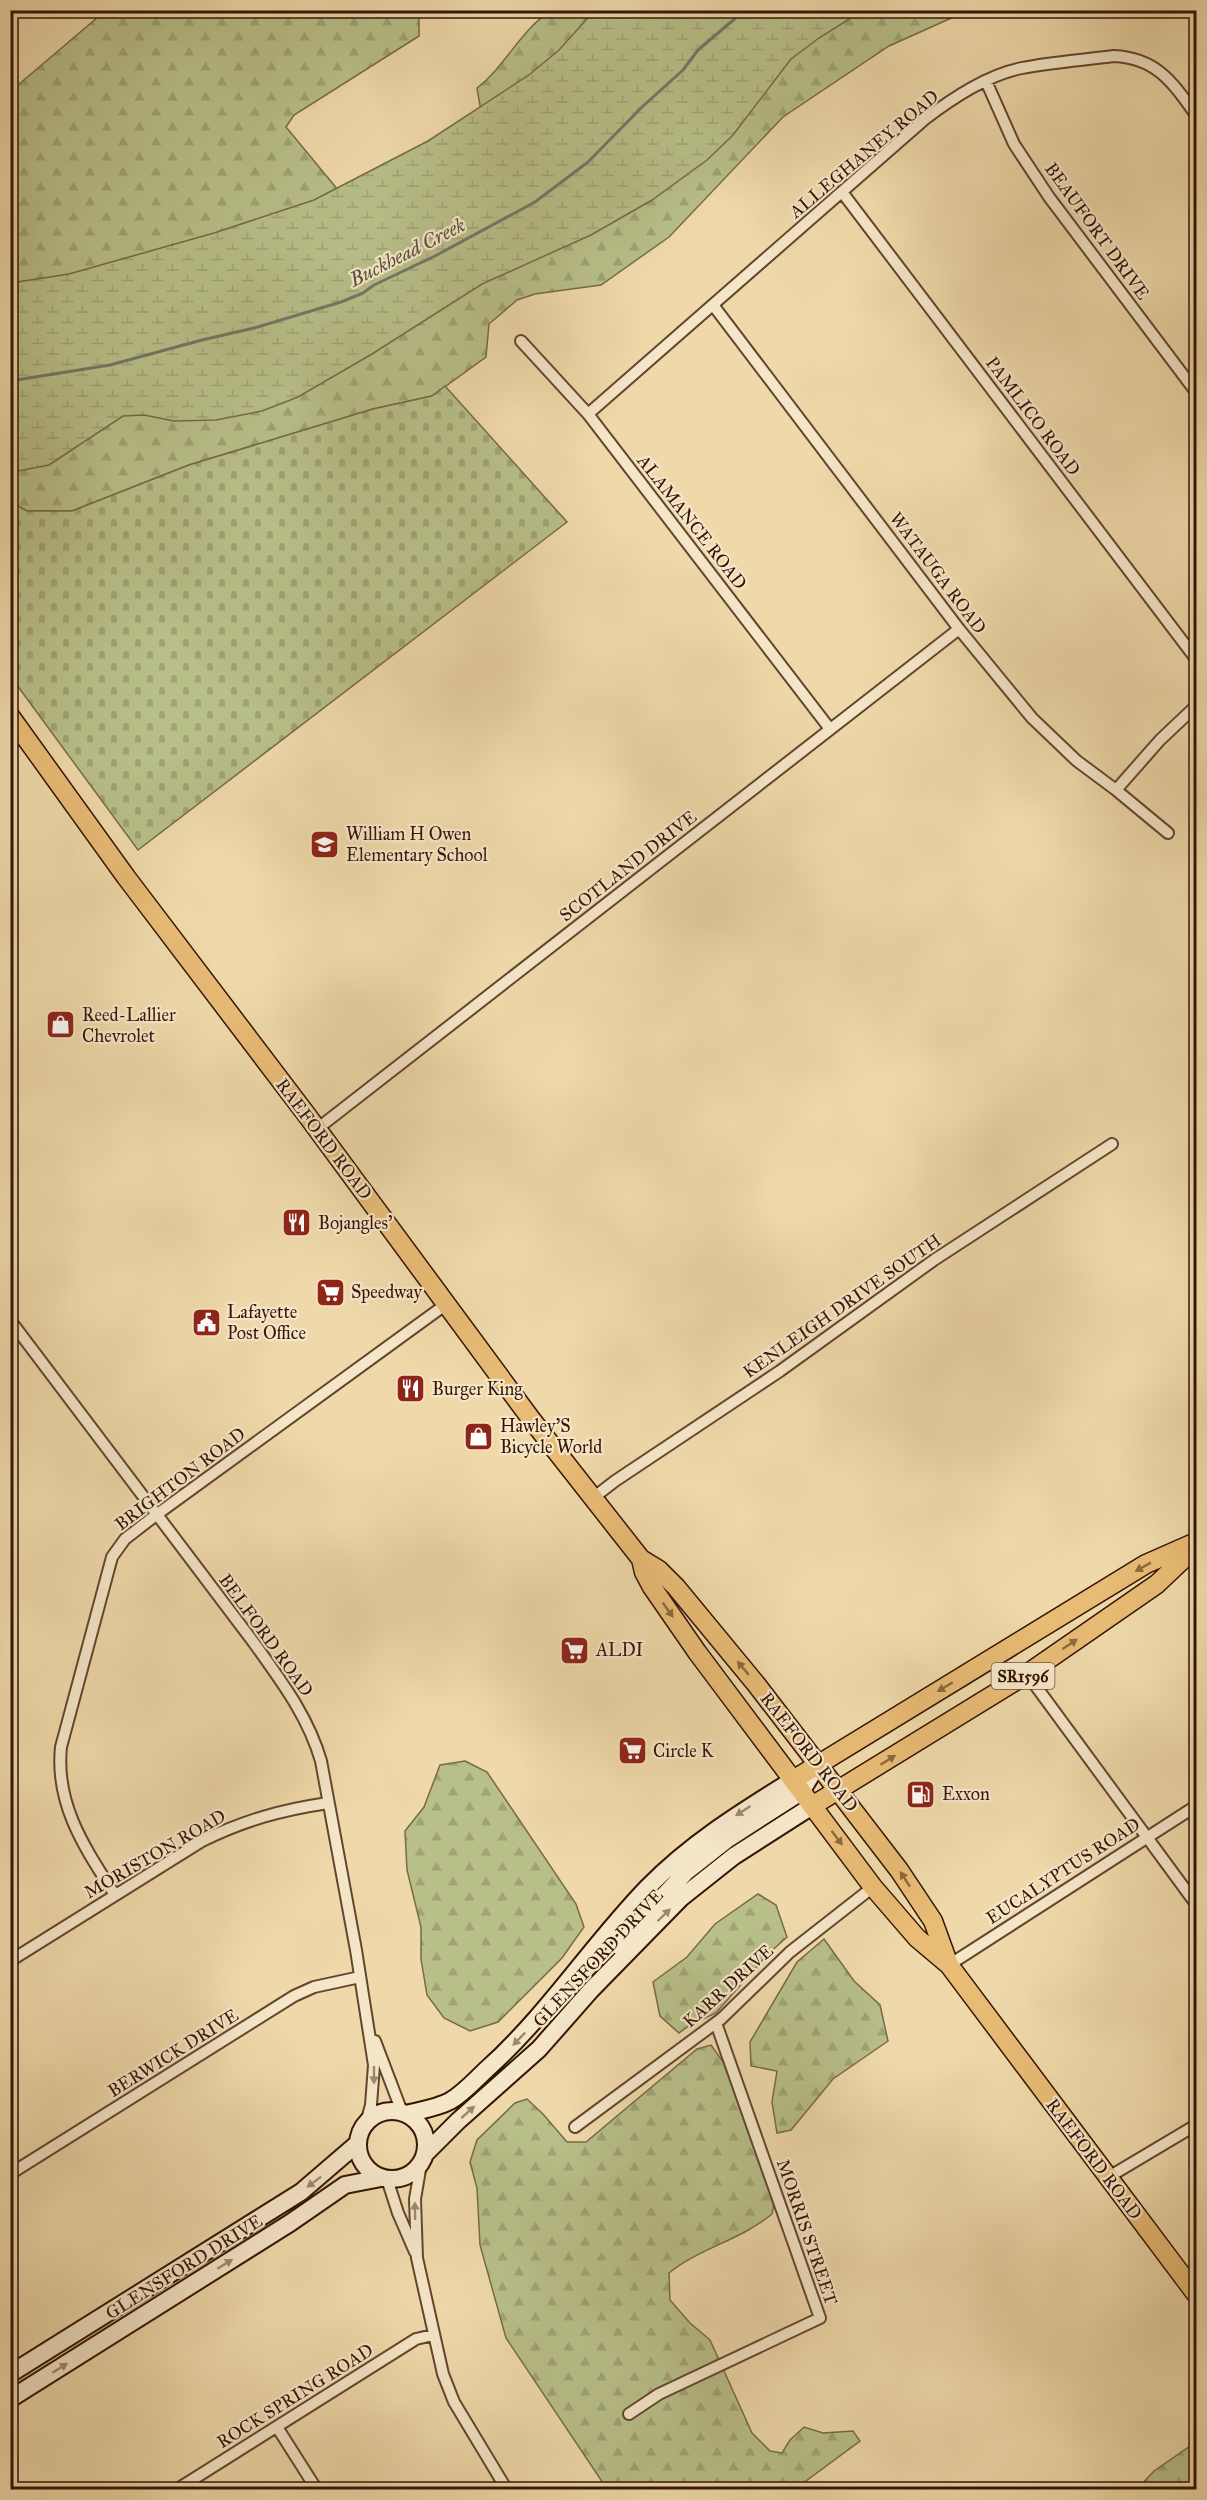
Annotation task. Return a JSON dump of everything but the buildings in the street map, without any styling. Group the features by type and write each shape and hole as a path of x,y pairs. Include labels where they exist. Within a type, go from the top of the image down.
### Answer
{"main road":[{"name":"RAEFORD ROAD","path":"10,716 140,896 317,1129 445,1305 593,1498 641,1559 659,1570 676,1587 756,1684 899,1870 927,1912 949,1965"},
{"name":"SR1596","path":"802,1792 838,1790 1027,1674 1157,1584 1197,1545"},
{"name":"SR1596","path":"818,1764 1146,1564 1197,1545"},
{"name":"RAEFORD ROAD","path":"641,1559 644,1572 658,1596 873,1887 917,1938 949,1965 1107,2178 1197,2294"},
{"path":"802,1792 818,1764"},
{"name":"GLENSFORD DRIVE","path":"424,2159 458,2121 539,2049 591,1990 635,1926 686,1872 728,1839 802,1792"},
{"name":"GLENSFORD DRIVE","path":"404,2113 442,2104 459,2094 508,2050 533,2025 633,1903 705,1837 802,1792"},
{"path":"385,2111 404,2113 416,2120 423,2130 427,2141 424,2159 414,2173 404,2178 384,2179 371,2172 363,2164 358,2143 366,2123 374,2116 385,2111"},
{"name":"GLENSFORD DRIVE","path":"10,2374 301,2192 358,2143"},
{"name":"GLENSFORD DRIVE","path":"10,2399 290,2223 332,2192 345,2185 384,2179"}],"street":[{"name":"ALLEGHANEY ROAD","path":"588,414 925,119 986,81 1022,68 1114,56 1126,57 1152,66 1164,75 1197,115"},
{"name":"BEAUFORT DRIVE","path":"986,81 1014,144 1043,188 1197,392"},
{"name":"PAMLICO ROAD","path":"842,192 1197,659"},
{"name":"WATAUGA ROAD","path":"713,304 959,629 1046,732 1077,761 1168,833"},
{"name":"ALAMANCE ROAD","path":"520,341 588,414 830,729"},
{"name":"SCOTLAND DRIVE","path":"317,1129 959,629"},
{"path":"1116,790 1160,740 1197,706"},
{"name":"KENLEIGH DRIVE SOUTH","path":"593,1498 780,1371 934,1260 1112,1144"},
{"name":"BRIGHTON ROAD","path":"115,1895 80,1841 71,1821 60,1777 60,1755 112,1557 125,1539 156,1515 445,1305"},
{"name":"BELFORD ROAD","path":"10,1320 254,1643 304,1717 321,1761 369,2026 374,2085 366,2123"},
{"path":"1027,1674 1197,1904"},
{"name":"MORISTON ROAD","path":"10,1961 202,1841 229,1828 286,1809 328,1803"},
{"name":"EUCALYPTUS ROAD","path":"949,1965 1197,1806"},
{"name":"KARR DRIVE","path":"575,2127 716,2023 790,1952 873,1887"},
{"name":"BERWICK DRIVE","path":"10,2174 294,1996 314,1987 360,1977"},
{"name":"MORRIS STREET","path":"629,2414 659,2394 820,2318 716,2023"},
{"name":"BELFORD ROAD","path":"369,2026 404,2113"},
{"path":"1107,2178 1197,2125"},
{"path":"424,2159 415,2199 417,2258 433,2335 445,2381 454,2402 507,2490"},
{"path":"384,2179 417,2258"},
{"name":"ROCK SPRING ROAD","path":"176,2490 416,2339 433,2335"},
{"path":"277,2427 317,2490"}],"green space":[{"path":"105,11 413,11 419,18 419,36 294,115 286,127 343,196 482,117 477,88 530,28 551,11 967,11 889,46 783,117 669,237 601,285 535,294 517,300 489,324 486,357 432,396 373,409 189,465 72,511 27,511 11,502 11,91"},
{"path":"594,11 862,11 791,59 733,135 707,160 652,200 591,235 482,284 372,354 298,397 262,411 216,420 174,421 144,415 123,416 49,465 18,471 11,470 11,283 69,274 214,233 314,200 428,141 529,75 559,50"},
{"path":"445,386 567,522 138,850 11,677 11,502 27,511 72,511 189,465 373,409 432,396"},
{"path":"465,1761 487,1772 576,1904 584,1927 562,1958 498,2022 470,2031 444,2018 427,1995 421,1959 421,1927 407,1870 405,1831 424,1807 440,1765"},
{"path":"758,1894 776,1905 787,1937 767,1955 716,2013 690,2025 679,2033 660,2016 653,1982 687,1957 715,1924"},
{"path":"824,1939 854,1981 880,2005 888,2041 833,2079 791,2130 777,2133 772,2102 777,2071 751,2066 750,2042 797,1962"},
{"path":"711,2045 728,2069 774,2203 772,2214 760,2223 681,2264 669,2273 670,2300 690,2323 710,2340 752,2433 770,2451 782,2453 790,2440 804,2427 823,2433 853,2431 860,2441 795,2489 607,2489 506,2338 480,2245 477,2188 470,2162 477,2140 515,2103 527,2099 567,2142 586,2142 697,2049"},
{"path":"1196,2442 1196,2489 1137,2489 1154,2471"}],"waterway":[{"name":"Buckhead Creek","path":"10,381 110,365 254,328 341,302 363,293 374,285 435,256 535,202 588,162 642,107 683,70 698,50 745,10"}],"place":[{"name":"William H Owen Elementary School","path":"325,844"},
{"name":"Reed-Lallier Chevrolet","path":"61,1025"},
{"name":"Bojangles'","path":"297,1223"},
{"name":"Speedway","path":"330,1292"},
{"name":"Lafayette Post Office","path":"206,1322"},
{"name":"Burger King","path":"411,1389"},
{"name":"Hawley'S Bicycle World","path":"479,1436"},
{"name":"ALDI","path":"575,1650"},
{"name":"Circle K","path":"632,1751"},
{"name":"Exxon","path":"921,1794"}]}
